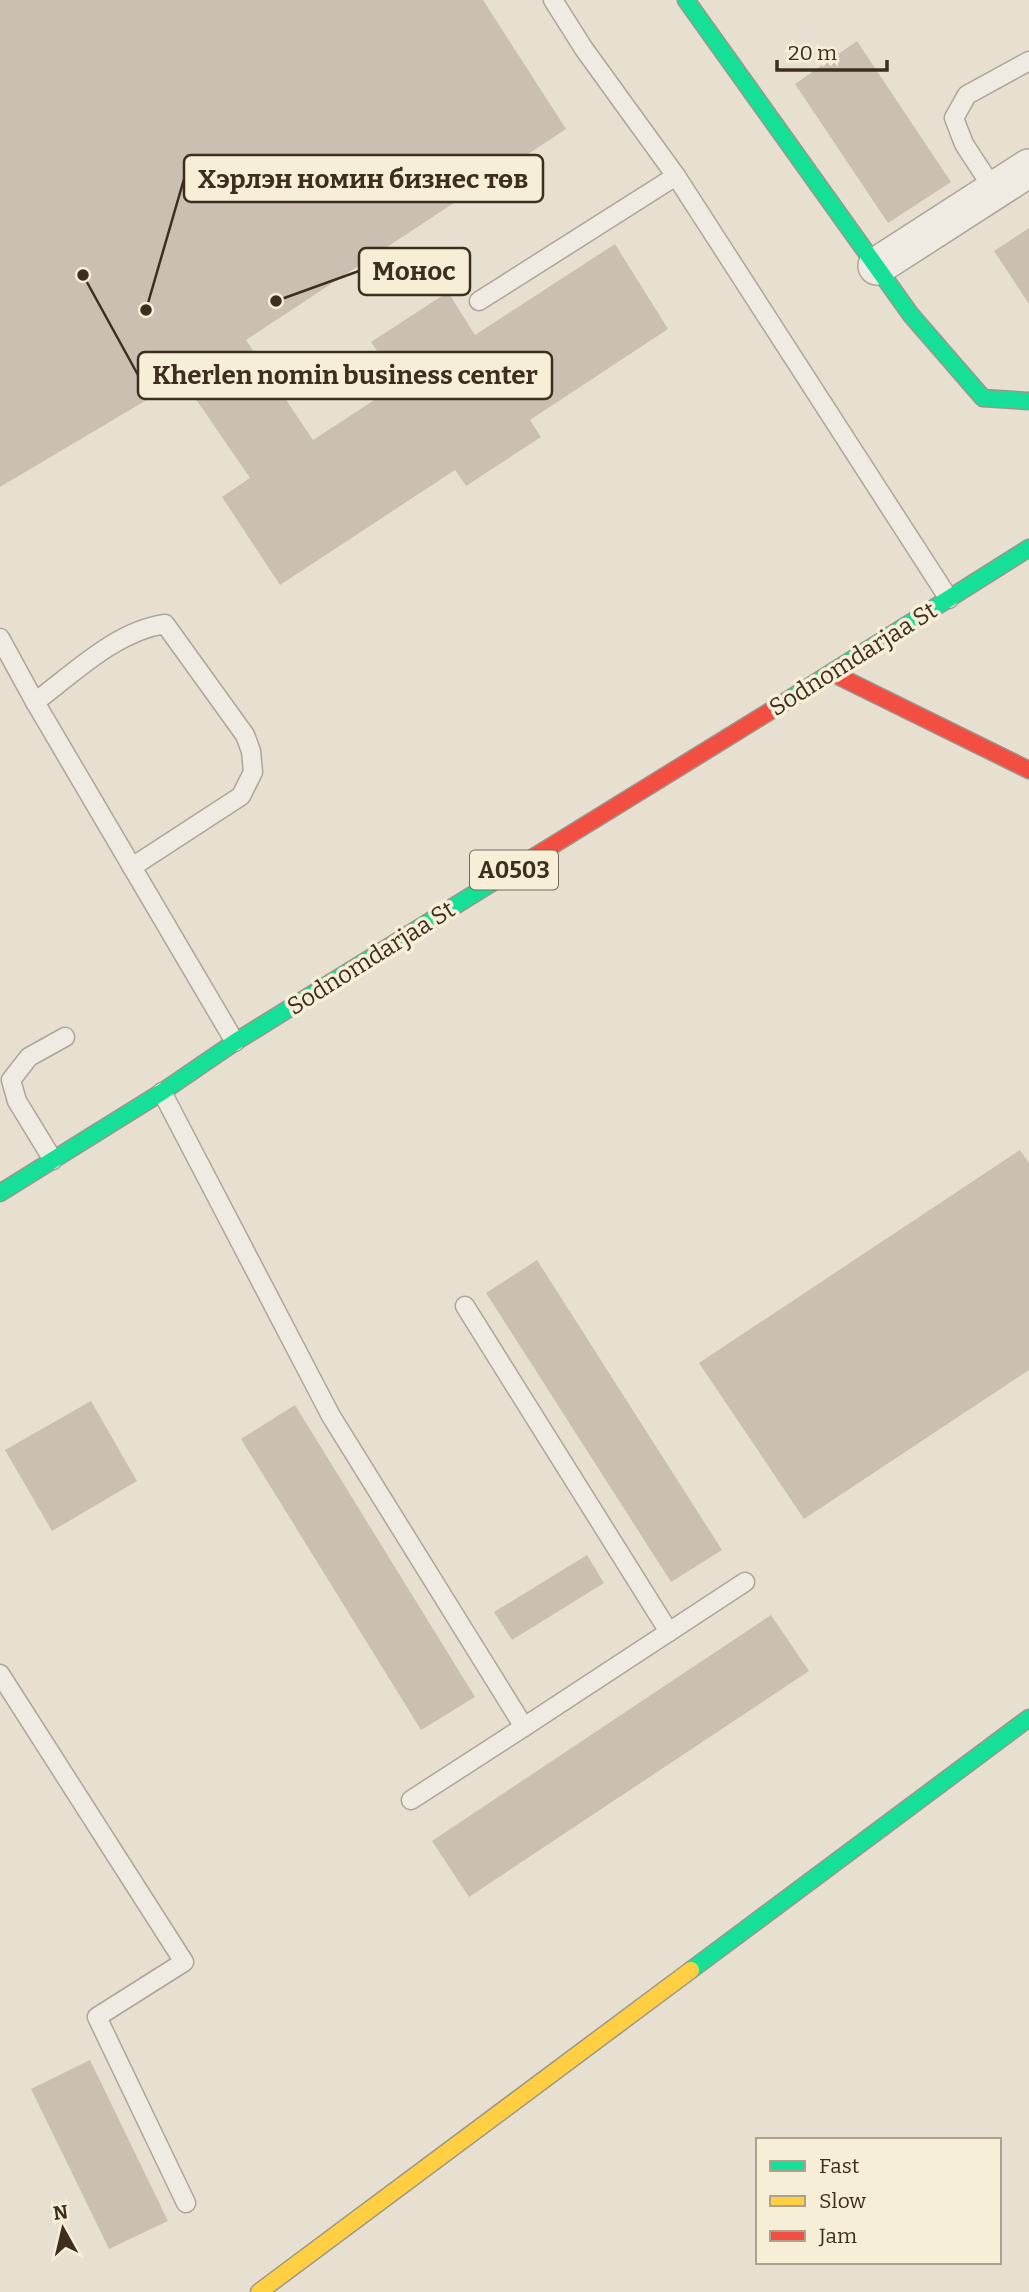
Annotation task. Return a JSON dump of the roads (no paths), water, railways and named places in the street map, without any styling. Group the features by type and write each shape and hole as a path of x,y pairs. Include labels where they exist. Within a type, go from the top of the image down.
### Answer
{"street":[{"path":"687,0 911,315 983,398 1029,401"},
{"path":"877,266 1029,167"},
{"name":"Sodnomdarjaa St","path":"0,1193 162,1092 235,1042 1029,548"},
{"path":"832,673 1029,770"},
{"path":"259,2292 1029,1718"}],"lane":[{"path":"553,0 584,50 676,176 950,599"},
{"path":"994,190 964,144 954,118 967,95 1029,61"},
{"path":"479,301 676,176"},
{"path":"34,702 117,641 150,626 165,624 245,736 251,751 253,772 241,796 132,867"},
{"path":"2,645 235,1042"},
{"path":"53,1160 17,1101 11,1080 29,1057 65,1037"},
{"path":"162,1092 331,1416 524,1727"},
{"path":"465,1306 669,1632"},
{"path":"411,1800 745,1582"},
{"path":"0,1674 184,1962 97,2017 187,2203"}],"place":[{"name":"Kherlen nomin business center","path":"83,275"},
{"name":"Монос","path":"276,301"},
{"name":"Хэрлэн номин бизнес төв","path":"146,310"}]}
